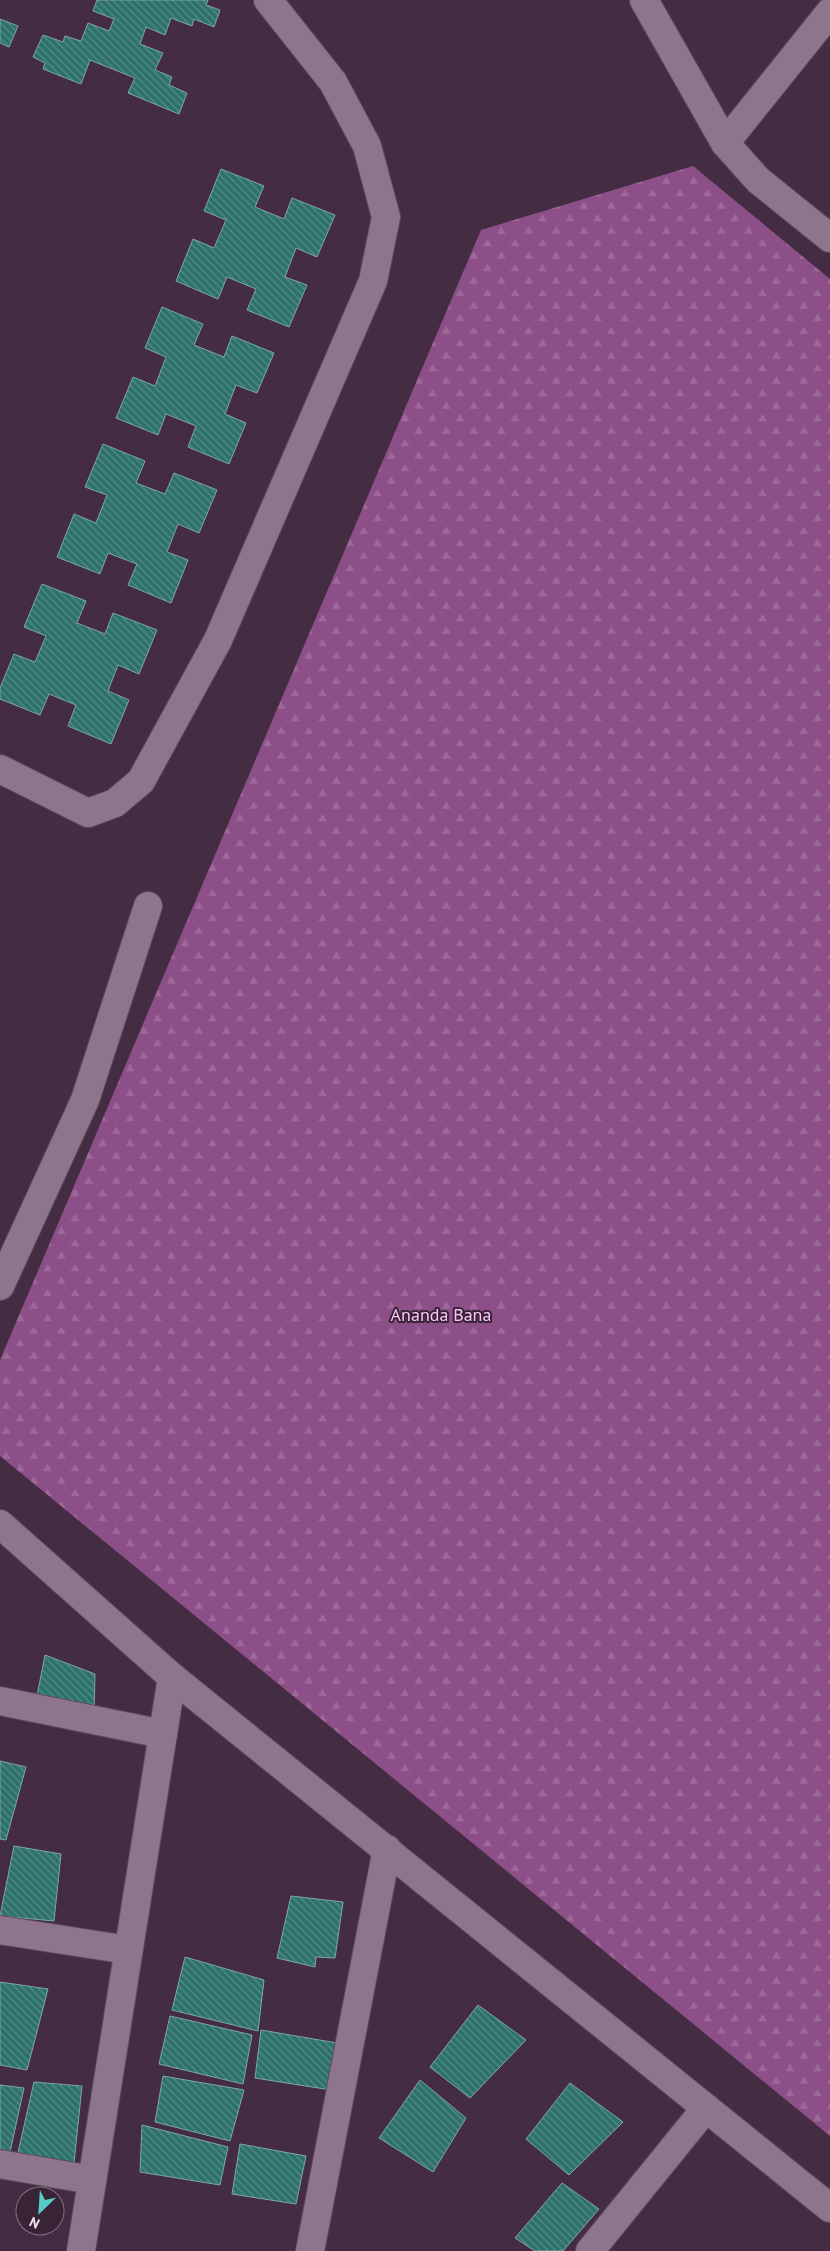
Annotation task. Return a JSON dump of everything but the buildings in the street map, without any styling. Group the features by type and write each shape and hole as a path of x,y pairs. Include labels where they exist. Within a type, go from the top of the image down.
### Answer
{"street":[{"path":"0,768 88,813 115,803 141,781 218,640 373,281 386,217 367,146 333,82 268,0"},
{"path":"644,0 724,143 758,180 830,238"},
{"path":"724,143 830,12"},
{"path":"0,1286 85,1100 148,906"},
{"path":"0,1524 172,1677 830,2208"},
{"path":"80,2251 172,1677"},
{"path":"0,1701 163,1734"},
{"path":"310,2251 387,1849"},
{"path":"0,1930 128,1950"},
{"path":"590,2251 706,2108"},
{"path":"0,2164 92,2180"}],"green space":[{"name":"Ananda Bana","path":"693,166 830,279 830,2136 0,1456 0,1360 481,230"}]}
